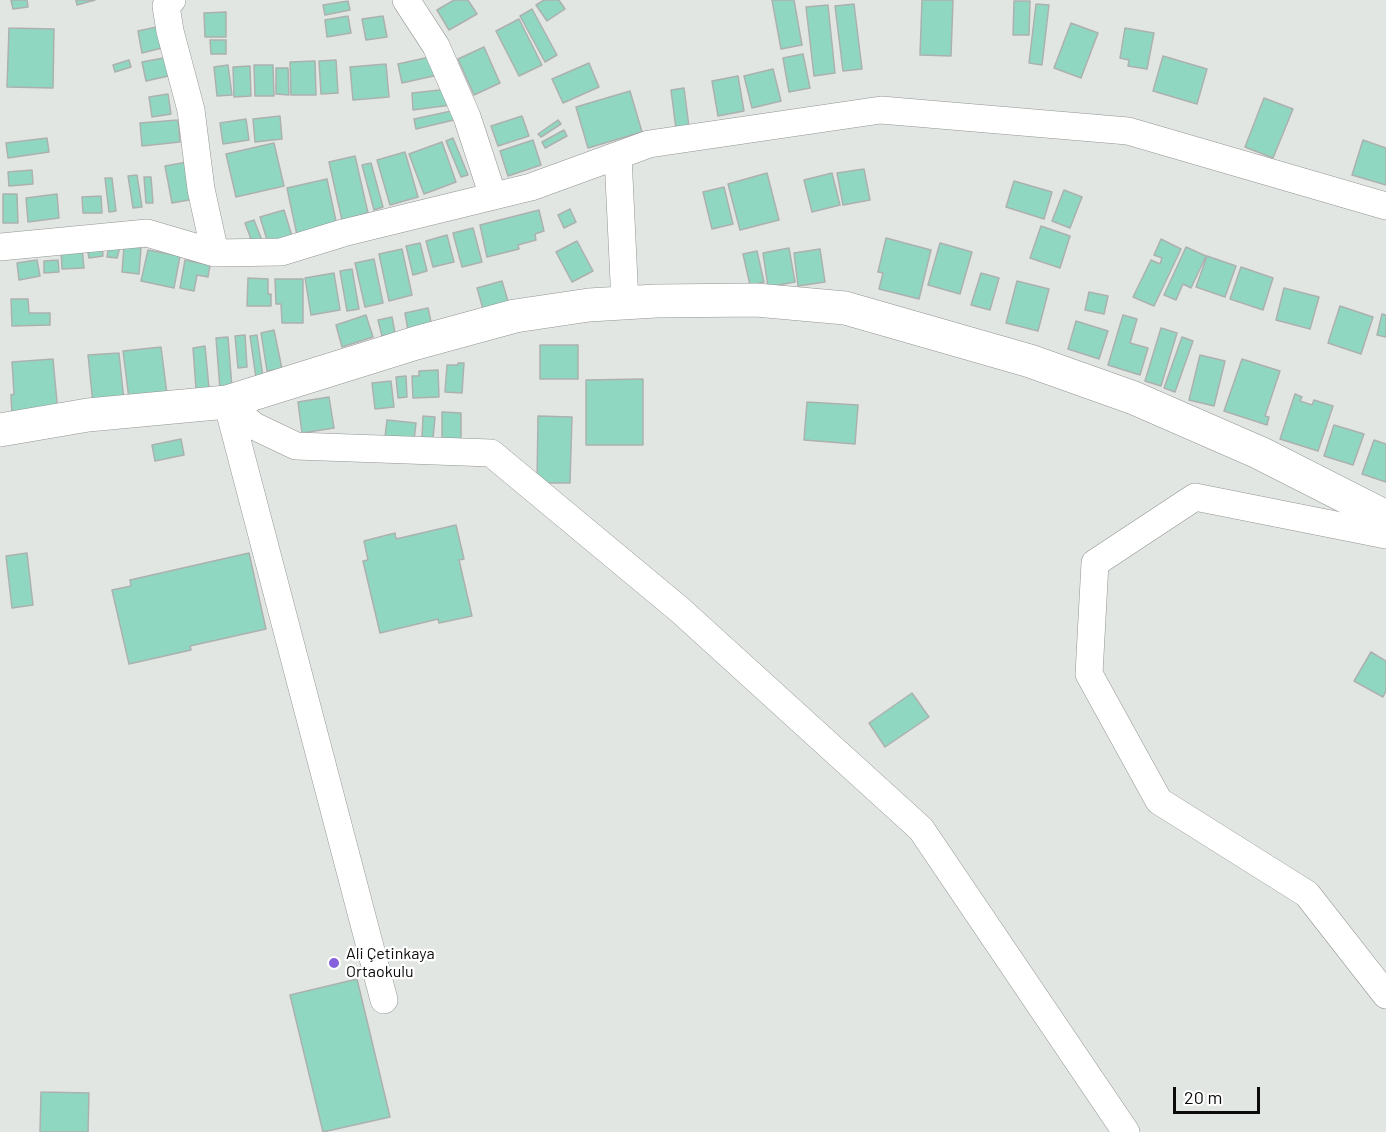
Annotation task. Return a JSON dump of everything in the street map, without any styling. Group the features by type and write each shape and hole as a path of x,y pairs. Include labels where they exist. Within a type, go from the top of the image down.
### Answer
{"main road":[{"path":"0,430 88,415 227,402 416,343 515,316 589,305 756,300 845,308 1029,361 1134,398 1260,453 1386,517"}],"street":[{"path":"406,0 436,46 467,117 493,196"},
{"path":"167,2 170,31 191,110 201,189 215,253"},
{"path":"0,247 147,233 215,253 281,252 343,233 531,187 649,144 881,110 1128,131 1386,206"},
{"path":"618,156 625,303"},
{"path":"227,402 384,1000"},
{"path":"227,402 254,426 296,446 491,453 681,610 921,829 1126,1132"},
{"path":"1386,535 1195,498 1095,562 1089,674 1159,801 1307,894 1386,995"}],"building":[{"path":"11,0 27,0 28,7 13,9"},
{"path":"76,0 95,0 77,5"},
{"path":"454,0 468,0 477,14 449,30 437,10"},
{"path":"544,0 559,0 565,9 547,21 536,5"},
{"path":"772,0 794,0 802,45 781,49"},
{"path":"922,0 953,0 951,56 920,55"},
{"path":"348,1 350,10 325,15 323,5"},
{"path":"1014,1 1030,1 1029,35 1013,35"},
{"path":"854,4 862,69 843,71 835,6"},
{"path":"1036,4 1049,5 1042,65 1029,63"},
{"path":"828,5 835,73 814,76 806,7"},
{"path":"532,9 557,55 545,62 520,16"},
{"path":"226,12 226,37 205,37 204,13"},
{"path":"348,16 351,33 327,37 325,20"},
{"path":"383,16 387,37 366,40 362,19"},
{"path":"519,19 542,65 519,76 496,31"},
{"path":"1071,23 1098,33 1081,78 1054,68"},
{"path":"161,26 166,47 142,53 138,31"},
{"path":"9,28 54,29 53,88 7,87"},
{"path":"1125,28 1154,33 1147,69 1128,66 1129,60 1120,58"},
{"path":"210,40 226,40 226,54 211,54"},
{"path":"484,47 500,83 474,95 458,59"},
{"path":"803,54 810,88 789,92 783,58"},
{"path":"434,56 438,75 402,83 398,64"},
{"path":"1163,56 1207,69 1197,104 1153,91"},
{"path":"169,57 173,75 146,81 142,62"},
{"path":"129,60 131,67 115,72 113,65"},
{"path":"336,60 338,93 321,94 319,61"},
{"path":"315,61 316,95 291,95 290,62"},
{"path":"589,63 599,87 563,103 552,79"},
{"path":"386,64 389,97 353,100 350,67"},
{"path":"228,65 232,95 217,96 214,67"},
{"path":"254,65 273,65 274,96 255,96"},
{"path":"250,66 251,96 234,97 233,67"},
{"path":"276,68 288,68 289,95 276,94"},
{"path":"773,69 781,101 752,108 744,76"},
{"path":"738,76 744,111 718,116 712,81"},
{"path":"684,88 689,127 676,129 671,90"},
{"path":"450,89 451,105 413,110 412,93"},
{"path":"630,91 642,132 588,148 576,107"},
{"path":"168,94 171,114 152,117 149,97"},
{"path":"1264,98 1293,109 1273,158 1245,147"},
{"path":"456,110 458,119 416,129 414,119"},
{"path":"280,116 282,139 255,142 253,119"},
{"path":"522,116 529,136 498,146 491,126"},
{"path":"246,119 249,140 223,144 220,123"},
{"path":"178,120 180,142 142,146 140,123"},
{"path":"558,120 561,124 541,137 538,134"},
{"path":"564,130 567,136 545,148 542,142"},
{"path":"47,138 49,152 8,158 6,143"},
{"path":"453,138 468,175 461,177 446,141"},
{"path":"533,140 541,165 508,176 500,151"},
{"path":"1363,140 1386,148 1386,185 1352,175"},
{"path":"442,142 456,182 424,194 409,154"},
{"path":"274,143 284,186 236,197 226,154"},
{"path":"405,152 418,197 390,205 377,160"},
{"path":"355,156 368,213 342,220 329,162"},
{"path":"193,161 200,198 172,203 165,166"},
{"path":"371,163 383,207 374,210 362,165"},
{"path":"864,169 870,200 843,205 837,173"},
{"path":"32,170 33,184 9,186 8,172"},
{"path":"767,173 779,220 740,230 728,184"},
{"path":"832,173 840,205 812,212 804,180"},
{"path":"137,175 142,207 133,208 128,176"},
{"path":"144,177 151,177 153,203 146,203"},
{"path":"105,178 112,178 116,211 109,212"},
{"path":"327,179 337,226 297,235 287,188"},
{"path":"1014,181 1052,192 1044,219 1006,207"},
{"path":"724,187 733,224 712,229 703,192"},
{"path":"1064,190 1082,197 1070,228 1052,221"},
{"path":"3,194 17,194 18,223 3,223"},
{"path":"57,194 59,218 28,222 26,198"},
{"path":"101,196 102,213 83,213 82,197"},
{"path":"570,209 576,222 564,228 558,215"},
{"path":"284,210 292,236 268,243 260,217"},
{"path":"539,210 544,231 535,234 536,240 518,245 519,249 487,257 480,225"},
{"path":"254,220 263,243 254,247 245,223"},
{"path":"1041,226 1070,236 1060,268 1030,258"},
{"path":"473,228 482,262 462,267 453,233"},
{"path":"447,235 454,262 433,267 426,241"},
{"path":"886,238 931,250 919,299 879,289 883,273 878,272"},
{"path":"1161,239 1181,249 1154,306 1133,297 1151,260 1160,264 1162,258 1154,255"},
{"path":"577,241 593,271 572,282 556,252"},
{"path":"420,243 427,271 413,275 406,246"},
{"path":"940,243 972,252 960,294 928,285"},
{"path":"102,245 103,256 89,258 87,247"},
{"path":"109,245 120,247 117,258 107,257"},
{"path":"124,246 141,248 139,274 122,272"},
{"path":"1186,247 1206,256 1191,288 1183,284 1176,300 1164,295"},
{"path":"82,248 84,268 62,269 61,249"},
{"path":"789,248 795,282 768,287 763,253"},
{"path":"402,249 412,295 389,301 379,254"},
{"path":"820,249 825,282 798,286 794,253"},
{"path":"148,250 180,256 174,288 141,281"},
{"path":"757,251 764,282 750,285 743,254"},
{"path":"1207,256 1236,266 1225,297 1196,287"},
{"path":"374,259 383,303 365,307 355,263"},
{"path":"37,260 40,276 19,280 17,263"},
{"path":"58,260 59,272 44,273 44,261"},
{"path":"185,260 210,265 208,277 197,275 194,291 180,288"},
{"path":"1241,267 1273,278 1263,310 1230,299"},
{"path":"352,269 359,309 347,311 340,271"},
{"path":"334,273 340,310 311,315 305,278"},
{"path":"981,273 999,278 990,310 971,305"},
{"path":"248,278 268,279 271,306 247,306"},
{"path":"275,279 303,279 303,323 282,323 281,304 276,304"},
{"path":"502,281 510,308 485,316 477,288"},
{"path":"1017,281 1049,289 1038,331 1006,323"},
{"path":"1284,288 1319,297 1310,329 1276,320"},
{"path":"1089,292 1108,296 1104,314 1085,310"},
{"path":"11,299 28,299 29,313 50,313 50,325 12,326"},
{"path":"1340,306 1373,317 1361,354 1328,343"},
{"path":"428,308 433,331 409,336 405,313"},
{"path":"1382,314 1386,315 1386,337 1377,335"},
{"path":"366,315 373,337 342,347 336,325"},
{"path":"1123,315 1137,319 1130,343 1148,348 1140,375 1108,365"},
{"path":"392,317 395,333 382,336 378,320"},
{"path":"1076,321 1108,331 1099,359 1068,349"},
{"path":"1161,328 1177,333 1161,386 1145,381"},
{"path":"274,330 282,369 267,371 261,333"},
{"path":"245,335 247,367 238,368 235,336"},
{"path":"257,335 263,377 256,378 250,336"},
{"path":"228,337 232,388 220,389 216,338"},
{"path":"1182,337 1193,341 1175,392 1164,388"},
{"path":"540,345 578,345 578,379 540,379"},
{"path":"205,346 209,388 196,389 193,348"},
{"path":"161,347 167,394 129,399 123,351"},
{"path":"119,353 124,401 93,404 88,355"},
{"path":"1200,355 1225,361 1214,406 1189,400"},
{"path":"53,359 58,413 12,416 11,395 14,394 12,362"},
{"path":"1242,359 1280,371 1265,416 1269,417 1267,425 1224,411"},
{"path":"458,363 464,363 462,393 445,392 447,365 458,365"},
{"path":"438,370 439,397 413,398 412,376 419,376 419,371"},
{"path":"406,376 407,397 398,398 396,377"},
{"path":"643,379 643,445 586,445 586,380"},
{"path":"391,381 394,407 375,409 372,383"},
{"path":"1295,394 1302,397 1300,401 1312,405 1314,400 1333,406 1318,451 1280,439"},
{"path":"329,397 334,428 302,433 298,402"},
{"path":"807,402 858,405 855,444 804,440"},
{"path":"442,412 461,413 461,442 442,442"},
{"path":"423,416 435,417 433,439 422,438"},
{"path":"538,416 572,417 570,483 537,483"},
{"path":"387,420 416,423 414,440 385,437"},
{"path":"1334,425 1364,434 1353,465 1324,456"},
{"path":"181,439 184,455 155,461 152,445"},
{"path":"1374,440 1386,444 1386,482 1362,474"},
{"path":"456,525 464,559 459,560 472,616 439,623 438,619 380,633 363,561 368,560 364,541 395,533 396,539"},
{"path":"27,553 33,605 12,608 6,556"},
{"path":"249,553 266,629 190,646 191,650 129,664 112,590 131,586 130,580"},
{"path":"1371,652 1386,661 1386,691 1383,697 1354,681"},
{"path":"912,693 929,717 885,747 869,723"},
{"path":"357,979 390,1117 323,1132 290,995"},
{"path":"41,1092 89,1093 88,1132 40,1132"}],"place":[{"name":"Ali Çetinkaya Ortaokulu","path":"334,963"}]}
